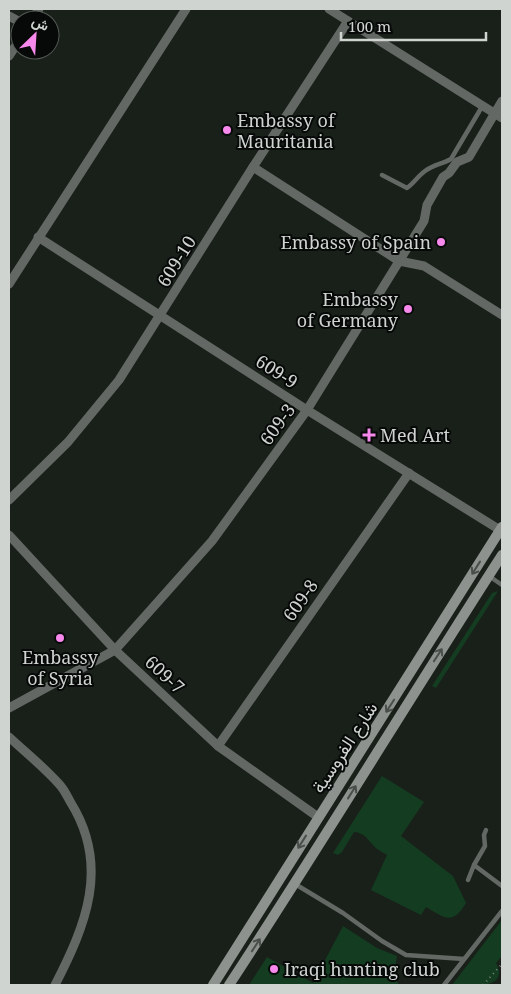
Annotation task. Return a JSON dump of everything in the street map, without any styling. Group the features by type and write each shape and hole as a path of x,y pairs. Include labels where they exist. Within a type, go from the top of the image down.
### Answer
{"street":[{"path":"9,284 186,9"},
{"path":"329,9 499,115"},
{"name":"609-10","path":"9,500 68,442 119,380 348,21"},
{"name":"609-3","path":"9,708 115,650 212,541 307,410 424,221 426,205 443,178 457,162 469,158 499,115 502,101"},
{"path":"254,167 399,261 424,266 502,316"},
{"name":"609-9","path":"38,237 307,410 501,528"},
{"name":"609-8","path":"218,746 409,473"},
{"name":"شارع الفروسية","path":"213,985 501,528"},
{"name":"609-7","path":"9,535 115,650 218,746 318,816"},
{"name":"شارع الفروسية","path":"229,985 295,884 502,555"},
{"path":"400,690 411,697"},
{"path":"9,737 60,784 82,820 91,849 90,897 68,958 55,985"}],"lane":[{"path":"382,175 407,188 413,184 422,172 451,159 483,105"},
{"path":"489,576 502,585"},
{"path":"468,880 474,864 485,846 484,835 486,830"},
{"path":"474,864 502,886"},
{"path":"295,884 406,955 464,959"},
{"path":"444,985 502,912"}],"path":[{"path":"483,985 502,964"}],"green space":[{"path":"498,591 436,688 432,686 492,593"},
{"path":"382,776 424,802 401,836 453,876 466,903 457,915 448,918 443,917 426,907 421,915 371,890 387,855 377,849 361,834 354,832 342,852 338,855 333,853"},
{"path":"502,920 502,956 496,963 499,972 498,978 493,982 485,984 452,985"},
{"path":"343,926 377,948 397,956 394,975 399,985 249,985 267,957 313,983"}],"place":[{"name":"Embassy of Mauritania","path":"227,130"},
{"name":"Embassy of Spain","path":"441,242"},
{"name":"Embassy of Germany","path":"408,309"},
{"name":"Med Art","path":"369,435"},
{"name":"Embassy of Syria","path":"60,638"},
{"name":"Iraqi hunting club","path":"274,969"}]}
